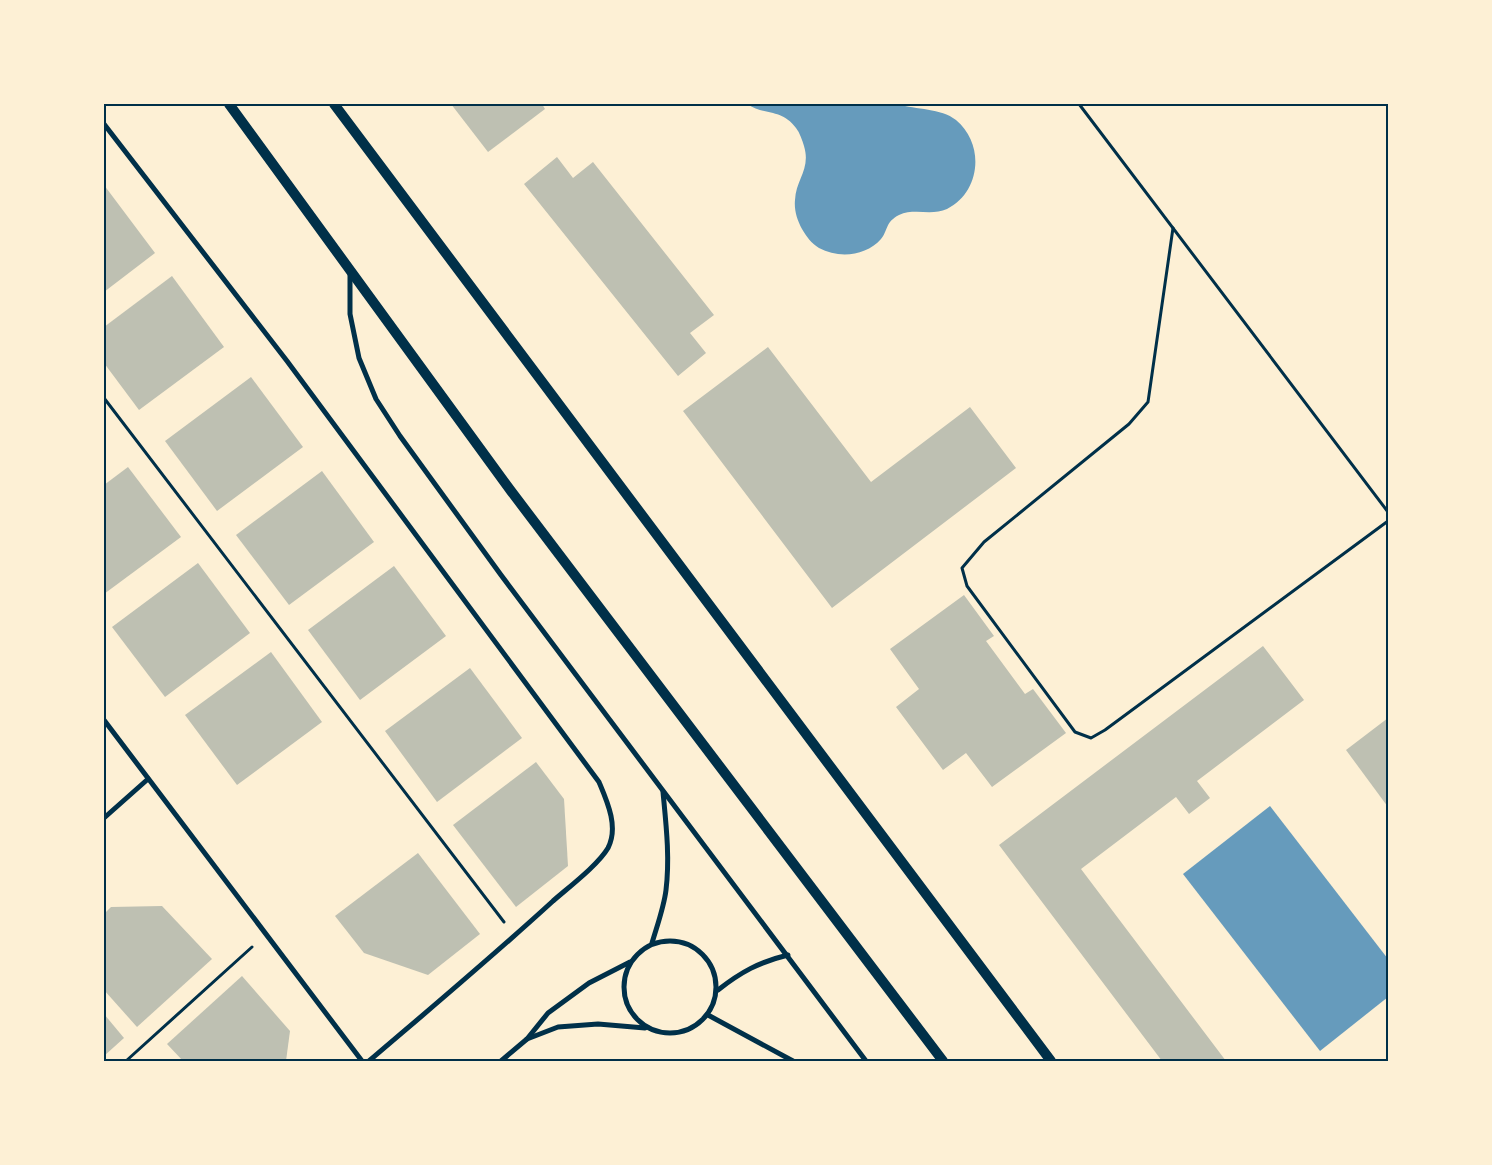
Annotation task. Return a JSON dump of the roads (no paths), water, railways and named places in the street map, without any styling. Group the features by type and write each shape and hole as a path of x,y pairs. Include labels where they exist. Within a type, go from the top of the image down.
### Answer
{"main road":[{"path":"229,104 511,491 943,1061"},
{"path":"334,104 1051,1061"}],"street":[{"path":"104,124 287,361 598,782 607,801 613,829 608,847 596,862 515,936 369,1061"},
{"path":"350,270 350,314 359,358 376,399 405,444 866,1061"},
{"path":"104,720 362,1061"},
{"path":"104,818 148,779"},
{"path":"652,943 666,892 668,867 663,791"},
{"path":"645,1028 632,1014 624,994 624,978 631,962 652,943 674,940 694,946 709,960 716,978 718,990"},
{"path":"527,1039 558,1027 598,1024 675,1033 693,1027 708,1015 718,990 733,978 768,960 788,955"},
{"path":"501,1061 527,1039 548,1013 589,984 631,962"},
{"path":"708,1015 793,1061"}],"water":[{"path":"747,104 898,104 943,113 956,120 972,142 975,154 975,167 972,180 967,191 947,209 899,215 891,221 881,239 875,245 852,254 835,254 819,248 809,240 796,215 796,193 806,161 806,154 799,132 785,118"},
{"path":"1270,806 1388,959 1388,997 1320,1051 1183,874"}]}
